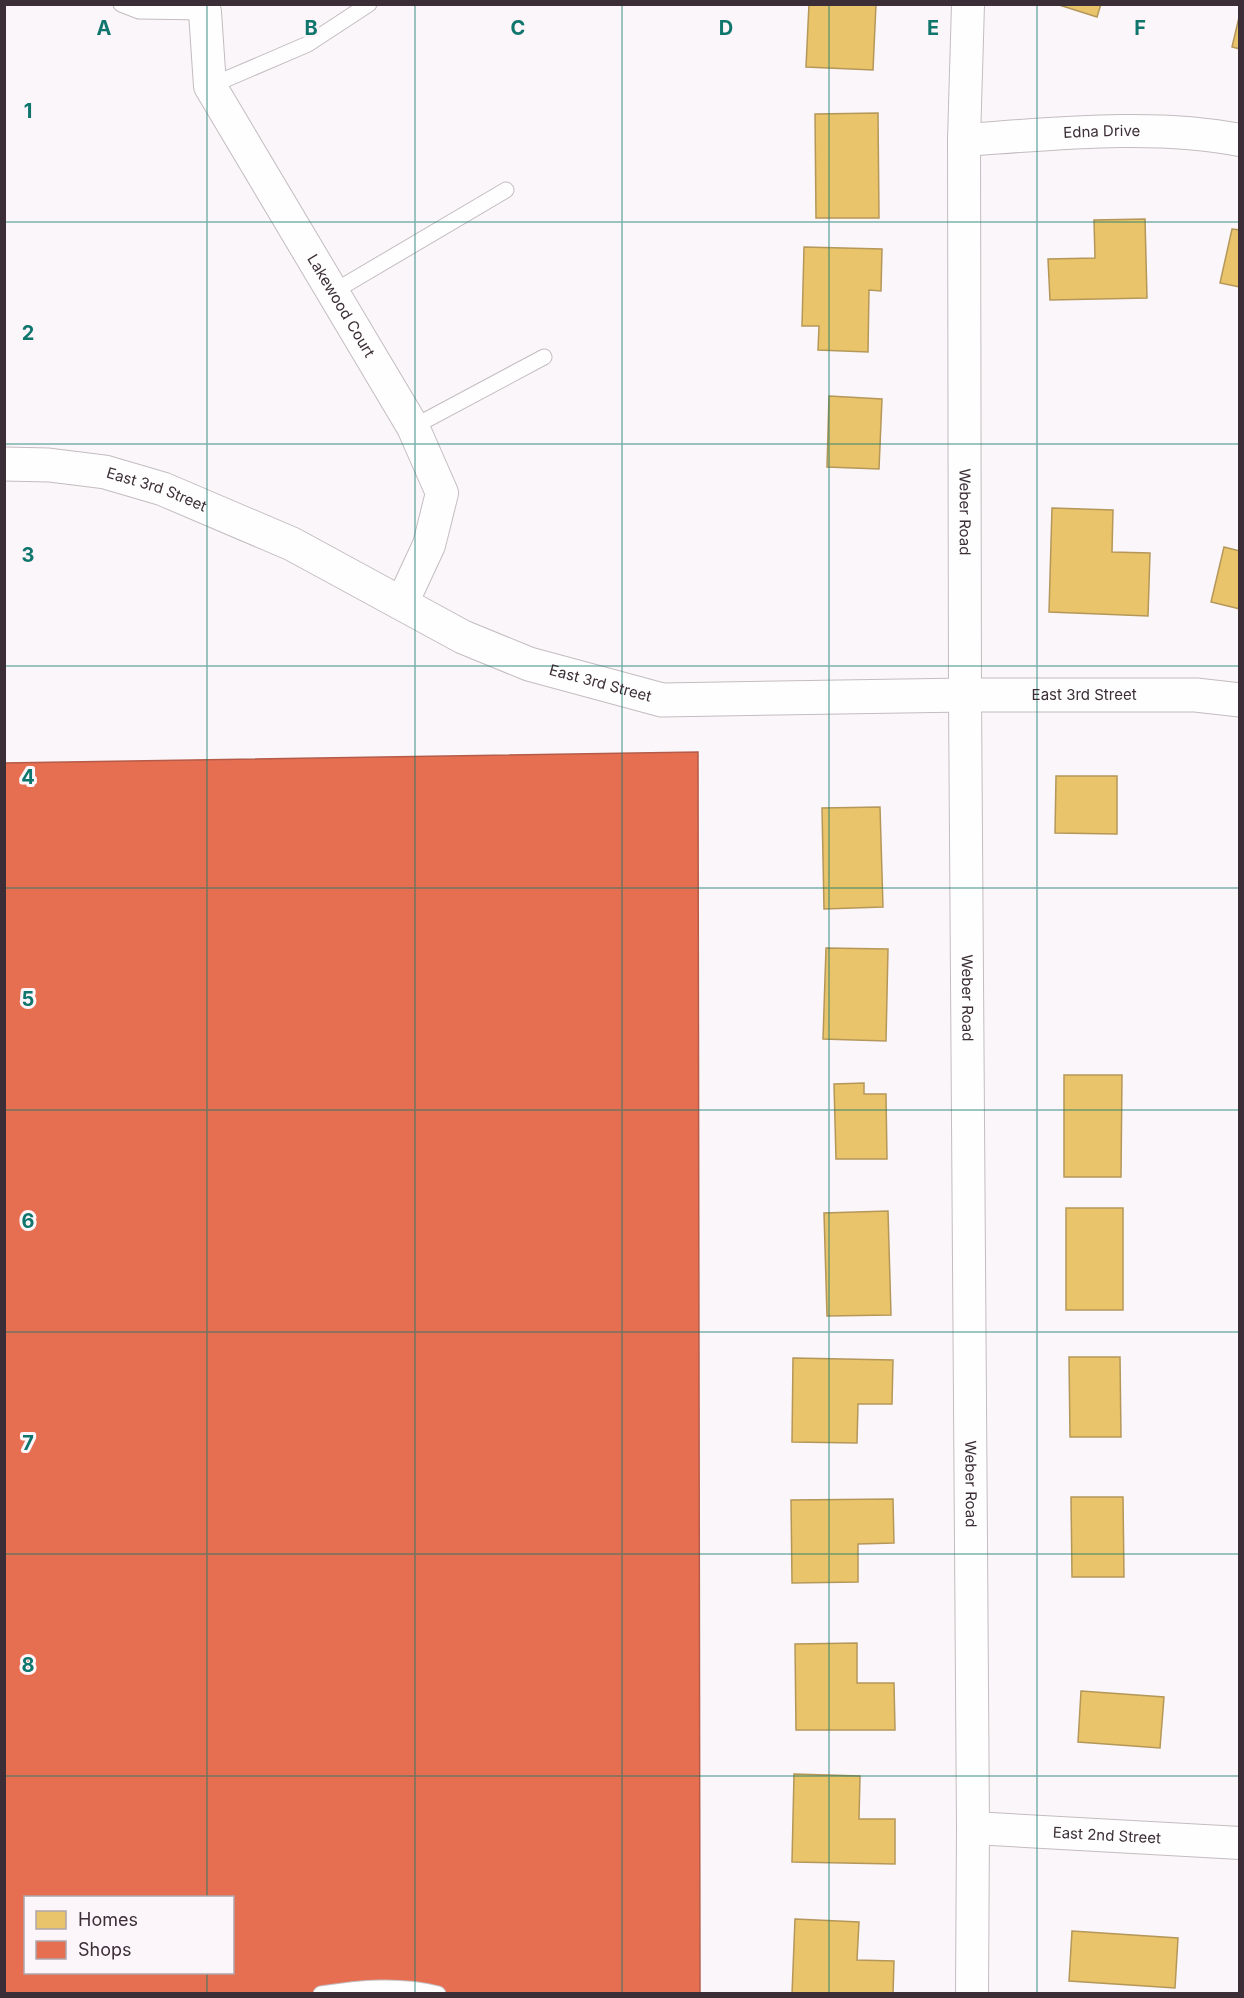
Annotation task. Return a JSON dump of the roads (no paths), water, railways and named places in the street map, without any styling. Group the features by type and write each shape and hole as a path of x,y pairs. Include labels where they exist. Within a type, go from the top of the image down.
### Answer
{"street":[{"name":"Weber Road","path":"968,4 964,140 965,694 973,1828 972,1994"},
{"name":"Lakewood Court","path":"202,8 210,86 413,427 442,493 429,546 402,603"},
{"name":"Edna Drive","path":"964,140 1091,132 1215,135 1239,140"},
{"name":"East 3rd Street","path":"4,464 50,465 105,472 163,489 292,544 463,637 529,664 662,700 965,694 1196,694 1239,700"},
{"name":"East 2nd Street","path":"973,1828 1239,1843"}],"lane":[{"path":"121,4 139,11 202,8"},
{"path":"210,86 308,44 369,4"},
{"path":"333,292 506,190"},
{"path":"413,427 544,357"},
{"path":"321,1994 364,1988 424,1990 438,1994"}]}
